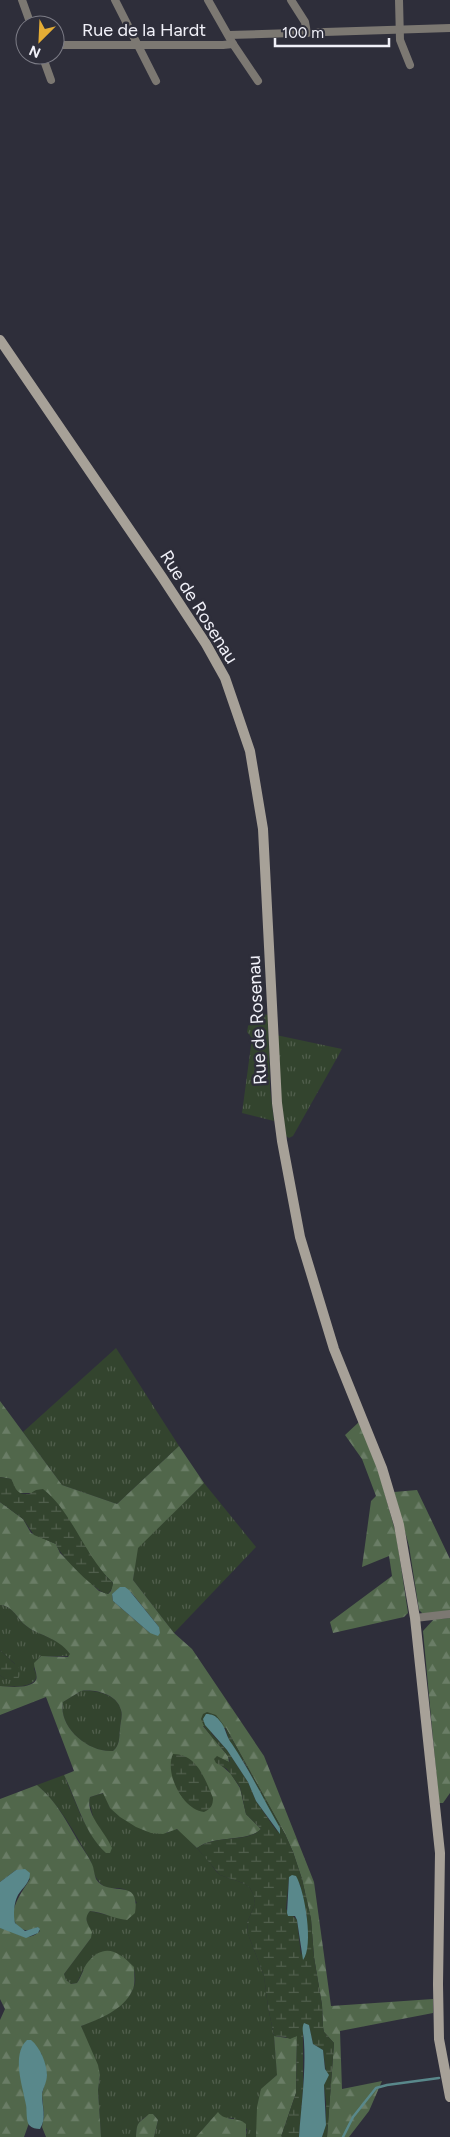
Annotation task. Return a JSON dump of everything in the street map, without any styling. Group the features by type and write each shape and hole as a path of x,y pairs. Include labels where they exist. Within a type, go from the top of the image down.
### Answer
{"main road":[{"name":"Rue de Rosenau","path":"0,340 206,644 224,678 250,751 263,829 277,1093 282,1141 300,1237 331,1339 382,1468 399,1525 415,1618 440,1853 439,2039 450,2097"}],"street":[{"path":"22,0 27,15"},
{"path":"115,0 156,80"},
{"path":"208,0 233,44 258,81"},
{"path":"291,0 305,22 307,33"},
{"path":"399,0 400,40 410,65"},
{"path":"229,35 450,28"},
{"name":"Rue de la Hardt","path":"65,45 223,46 233,44"},
{"path":"46,65 51,80"},
{"path":"415,1618 450,1614"}],"green space":[{"path":"260,1013 268,1015 270,1088 274,1121 242,1113 252,1038 247,1032 248,1026"},
{"path":"276,1035 342,1049 293,1136 289,1138 286,1136 279,1083"},
{"path":"116,1348 179,1446 117,1504 62,1485 23,1432"},
{"path":"0,1401 62,1485 117,1504 179,1446 204,1483 138,1548 133,1580 174,1633 192,1649 264,1756 314,1882 331,2006 433,1999 433,2013 340,2031 342,2089 382,2081 369,2111 349,2137 327,2137 334,2043 324,2032 323,2027 311,1919 302,1879 285,1834 226,1728 203,1726 228,1756 229,1762 221,1759 222,1766 231,1774 240,1788 246,1814 261,1829 248,1836 213,1841 197,1848 177,1829 163,1834 151,1833 136,1827 110,1808 103,1793 90,1797 89,1804 93,1817 112,1848 110,1853 106,1853 98,1845 86,1826 64,1775 74,1771 46,1697 0,1715 0,1686 20,1687 30,1685 36,1680 37,1676 34,1663 41,1656 68,1657 70,1654 59,1643 29,1628 11,1609 0,1605 0,1502 23,1519 31,1533 56,1544 60,1553 99,1591 108,1594 113,1583 103,1573 47,1493 19,1493 11,1479 0,1477","holes":["116,1591 131,1592 159,1627 150,1633 113,1601 112,1594","81,1691 105,1694 110,1696 119,1705 122,1715 118,1744 113,1751 94,1748 85,1743 70,1729 65,1720 63,1702"]},
{"path":"359,1422 379,1473 396,1534 408,1613 404,1617 333,1633 330,1622 392,1576 389,1556 362,1567 371,1501 376,1496 362,1459 345,1435"},
{"path":"0,1477 11,1479 17,1490 21,1493 29,1494 43,1489 53,1498 71,1522 94,1560 113,1583 108,1594 96,1588 79,1573 58,1549 56,1544 34,1535 23,1519 0,1502"},
{"path":"204,1483 256,1547 174,1633 133,1580 137,1548"},
{"path":"417,1490 450,1559 450,1611 423,1614 419,1610 409,1546 394,1492"},
{"path":"0,1605 11,1609 29,1628 65,1647 70,1656 41,1656 37,1660 34,1669 35,1680 31,1683 18,1686 0,1686 0,1675 5,1679 15,1664 0,1650"},
{"path":"450,1618 450,1793 443,1803 439,1803 423,1631 434,1619"},
{"path":"0,1650 22,1671 18,1679 5,1679 0,1675"},
{"path":"81,1691 105,1694 119,1705 122,1715 119,1738 118,1744 113,1751 94,1748 85,1743 70,1729 65,1720 63,1702"},
{"path":"207,1712 216,1715 226,1728 285,1834 302,1879 311,1919 323,2027 324,2032 334,2043 327,2137 322,2137 326,2124 324,2085 326,2072 323,2050 313,2044 309,2025 303,2025 303,2088 299,2137 281,2137 296,2093 297,2036 290,2039 274,2036 264,1976 248,1934 247,1923 255,1904 250,1888 243,1883 220,1875 197,1848 213,1841 248,1836 261,1829 246,1814 240,1787 227,1769 216,1763 214,1759 217,1756 229,1762 230,1760 203,1725 201,1719 203,1714","holes":["217,1718 225,1727 230,1743 245,1764 262,1796 278,1833 256,1801 248,1782 227,1750 211,1733","289,1877 300,1884 307,1918 301,1956 297,1920 286,1909"]},
{"path":"173,1754 188,1758 199,1769 213,1798 213,1803 206,1811 196,1810 189,1805 177,1789 171,1771"},
{"path":"64,1775 81,1816 92,1836 93,1816 89,1802 90,1797 104,1793 110,1808 167,1833 174,1829 180,1830 220,1875 243,1883 250,1888 255,1904 247,1923 248,1934 264,1976 274,2036 277,2071 277,2075 265,2089 262,2097 256,2137 246,2137 247,2129 233,2118 223,2118 218,2113 196,2137 154,2137 158,2120 153,2114 142,2119 137,2129 136,2137 101,2137 98,2090 100,2075 81,2026 113,2010 127,1999 135,1983 134,1967 83,1970 77,1983 71,1984 66,1980 64,1974 91,1938 86,1915 90,1911 107,1915 137,1903 126,1890 102,1885 97,1879 90,1860 66,1819 53,1801 37,1785"},
{"path":"37,1785 51,1799 66,1820 91,1861 96,1879 101,1885 128,1891 133,1894 136,1901 135,1913 127,1920 90,1911 87,1919 92,1932 91,1938 64,1974 66,1980 71,1984 77,1983 88,1962 100,1952 106,1951 112,1951 123,1957 134,1967 133,1988 123,2004 103,2017 81,2026 98,2065 100,2075 98,2090 101,2137 46,2137 42,2127 44,2115 42,2094 47,2075 41,2053 20,2063 29,2123 24,2137 0,2137 0,2020 5,2009 0,1999 0,1928 30,1937 40,1931 38,1927 29,1930 20,1928 15,1923 13,1917 19,1896 30,1879 16,1870 0,1882 0,1799"},
{"path":"274,2036 287,2038 297,2036 296,2093 281,2137 256,2137 257,2107 261,2089 277,2075"},
{"path":"218,2112 224,2117 239,2120 246,2124 246,2137 196,2137"},
{"path":"149,2114 153,2114 158,2120 154,2137 136,2137 139,2123"}],"shaded area":[{"path":"120,1587 125,1587 129,1590 159,1627 160,1633 158,1636 150,1633 113,1601 112,1594"},
{"path":"206,1714 215,1716 225,1729 280,1828 280,1834 256,1801 248,1782 227,1750 205,1725 203,1719"},
{"path":"25,1869 30,1873 30,1876 16,1901 15,1923 25,1931 38,1927 40,1929 38,1933 26,1938 0,1928 0,1882 16,1870"},
{"path":"292,1875 296,1876 299,1883 307,1919 308,1944 303,1960 297,1920 295,1916 288,1916 287,1913 289,1877"},
{"path":"304,2023 309,2025 313,2044 323,2050 325,2069 329,2075 324,2085 326,2125 322,2137 299,2137 304,2078"},
{"path":"27,2040 31,2040 37,2047 47,2071 42,2094 44,2112 40,2129 33,2128 28,2123 19,2071 22,2046"}],"waterway":[{"path":"343,2137 353,2117 376,2088 439,2078"}]}
